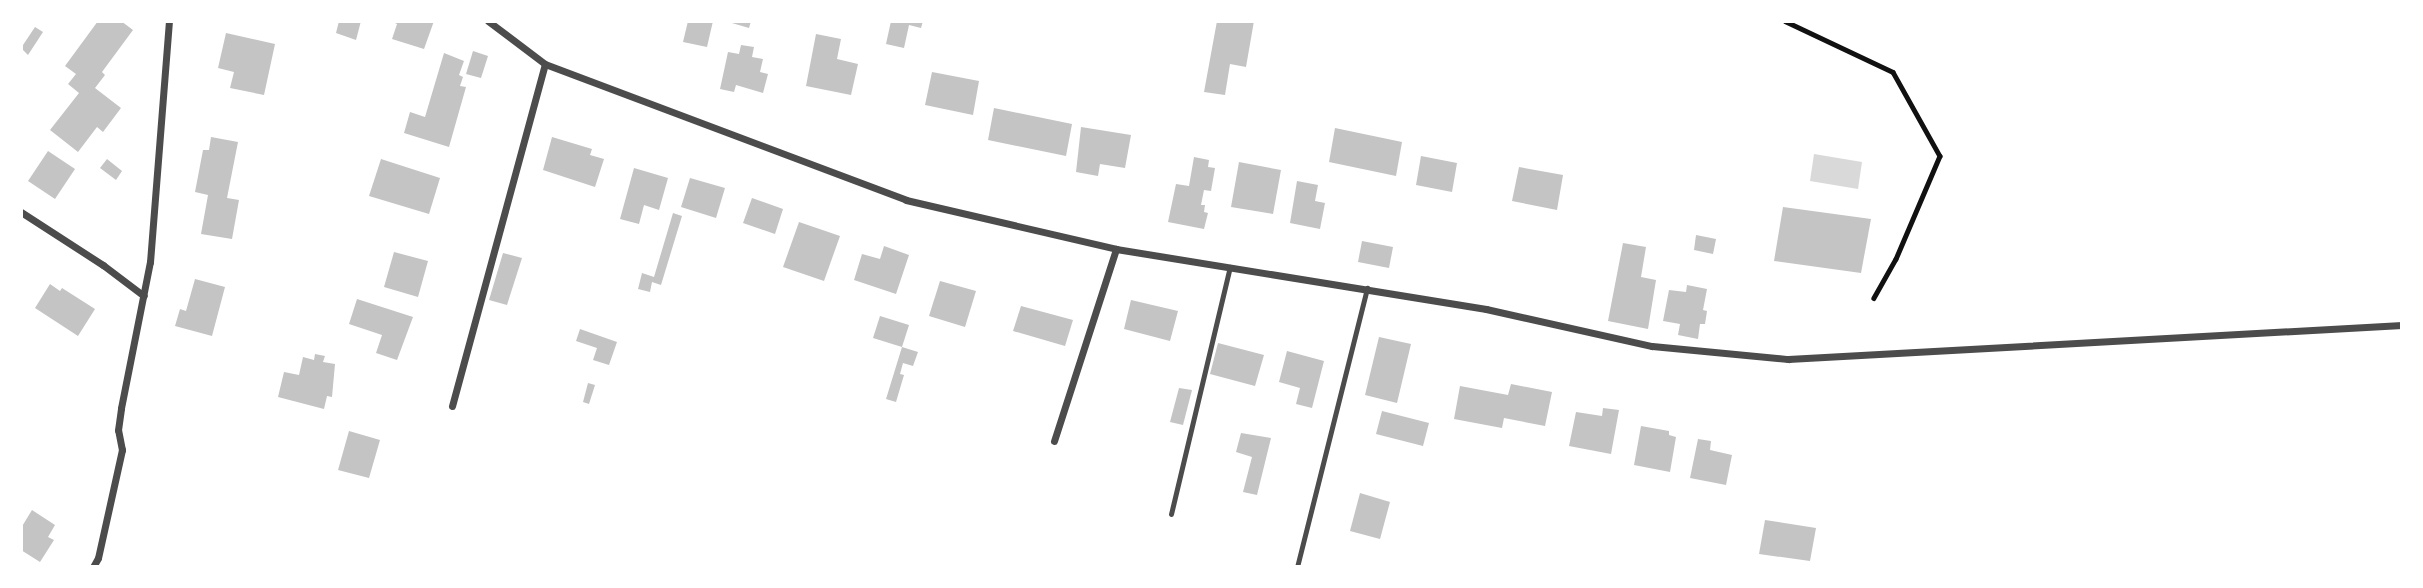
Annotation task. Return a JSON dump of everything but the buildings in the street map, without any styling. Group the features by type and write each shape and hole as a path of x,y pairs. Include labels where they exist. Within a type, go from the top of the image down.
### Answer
{"street":[{"path":"93,567 98,558 122,450 118,430 121,408 150,262 169,21"},
{"path":"488,21 545,64 906,200 1116,249 1367,288 1486,310 1652,346 1788,359 2400,326"},
{"path":"452,406 545,64"},
{"path":"21,212 103,265 144,296"},
{"path":"1054,441 1116,249"}],"lane":[{"path":"1171,514 1230,267"},
{"path":"1297,567 1367,288"}],"path":[{"path":"1785,21 1893,72 1940,156 1896,259 1874,298"}],"shaded area":[{"path":"1814,154 1862,162 1858,189 1810,181"}]}
